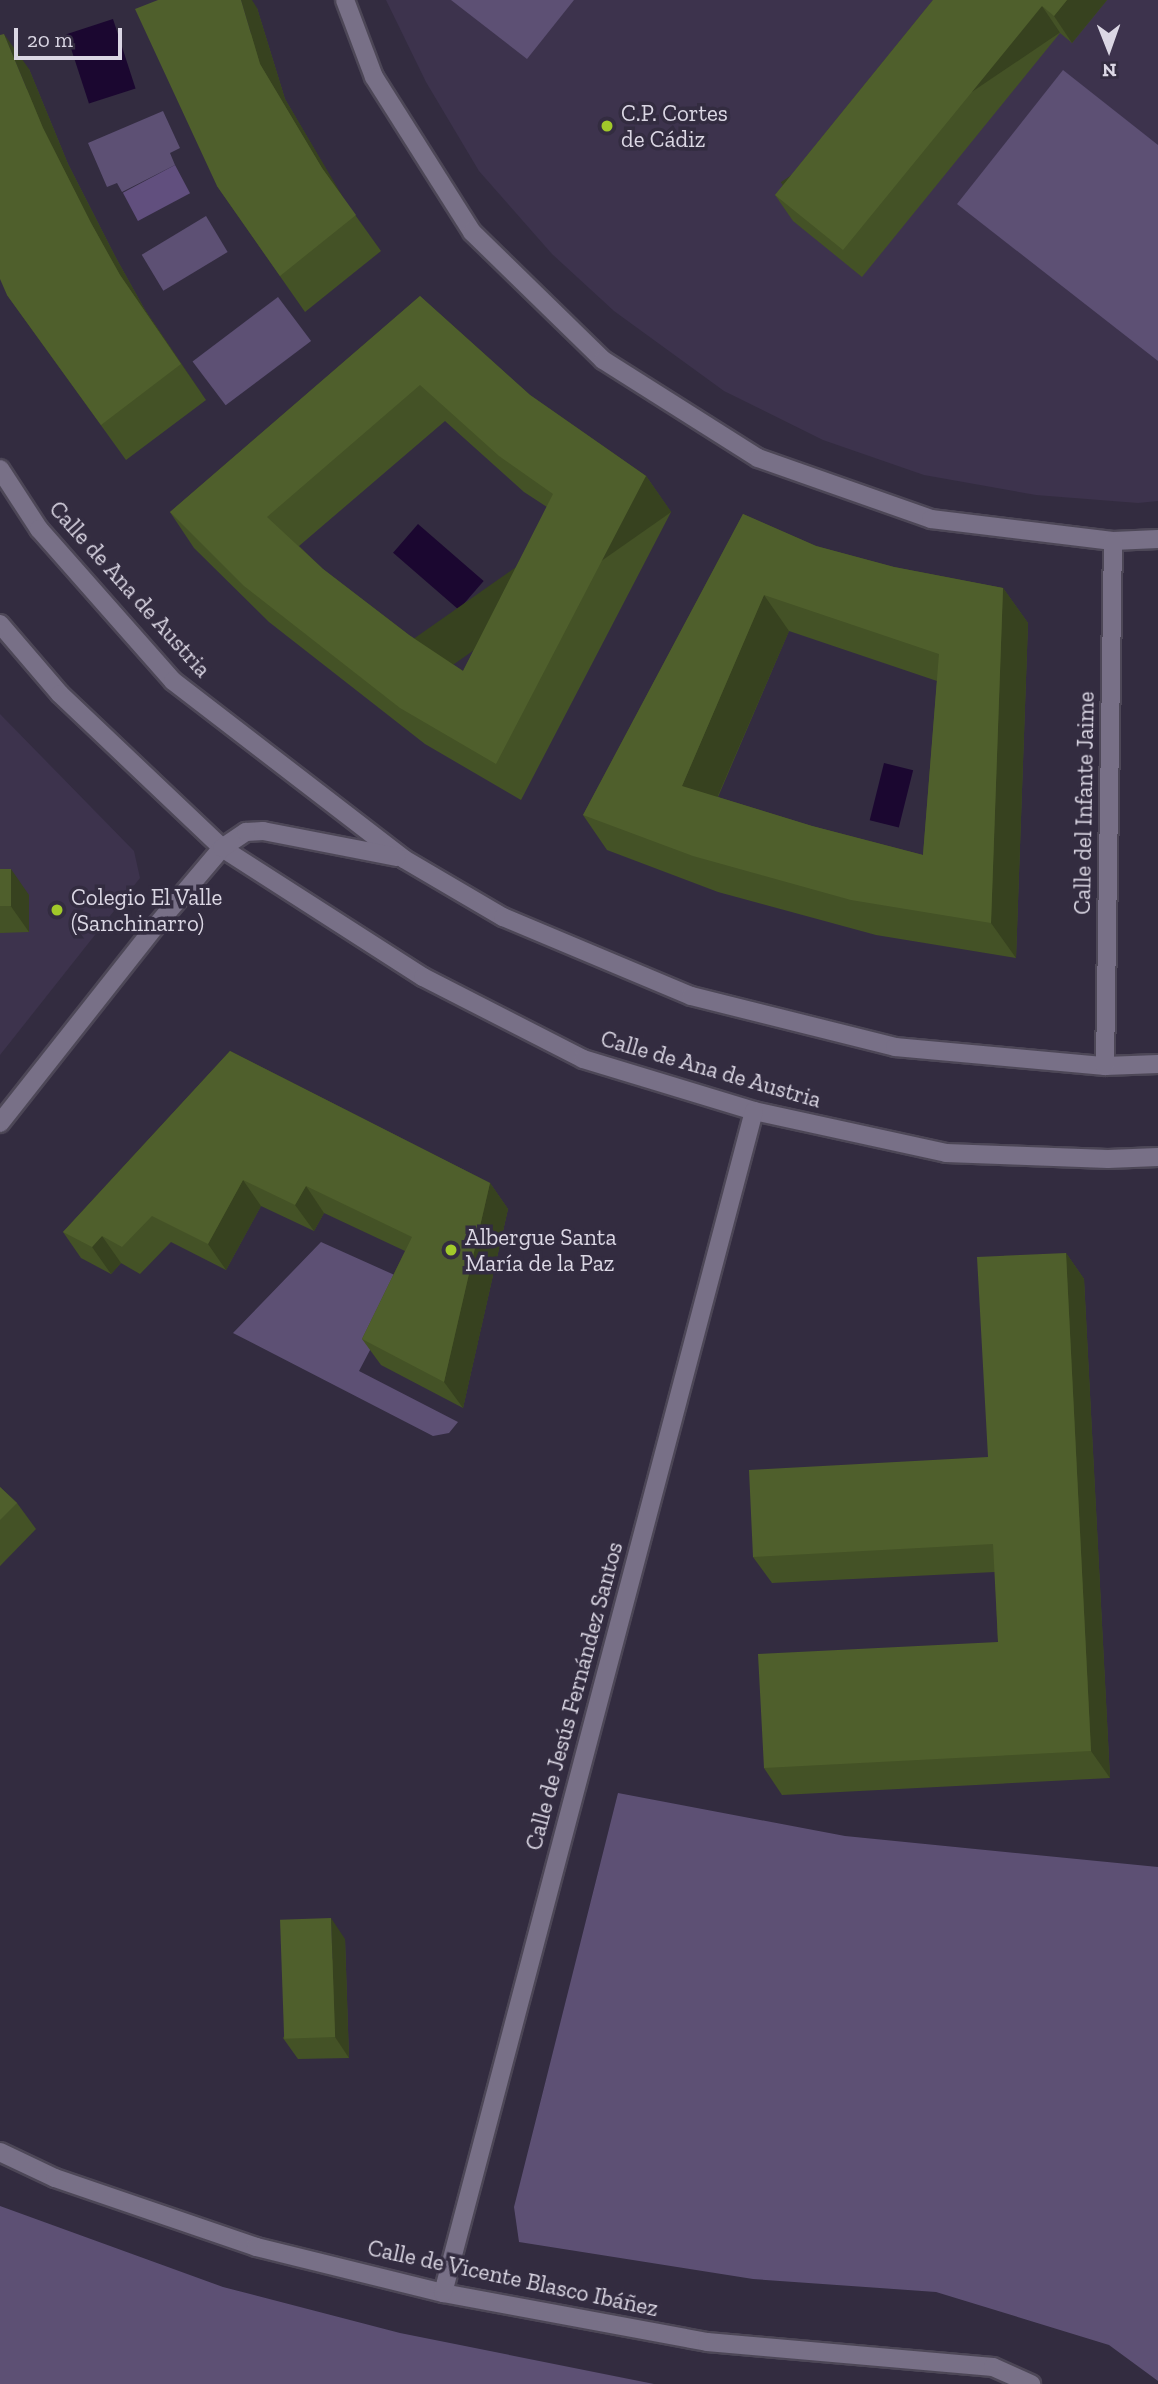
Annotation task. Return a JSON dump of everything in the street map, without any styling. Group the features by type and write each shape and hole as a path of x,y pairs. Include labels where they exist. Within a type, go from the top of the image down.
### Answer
{"street":[{"path":"345,0 374,77 472,232 603,360 758,458 931,519 1113,541 1158,538"},
{"name":"Calle de Ana de Austria","path":"0,469 39,528 173,681 404,859 503,917 691,996 895,1047 1104,1066 1158,1064"},
{"name":"Calle del Infante Jaime","path":"1104,1066 1113,541"},
{"name":"Calle de Ana de Austria","path":"0,624 60,694 222,848 423,977 583,1059 754,1111 946,1153 1108,1159 1158,1157"},
{"name":"Calle de Ana de Austria","path":"222,848 246,832 263,831 404,859"},
{"path":"0,1123 155,927 222,848"},
{"name":"Calle de Jesús Fernández Santos","path":"443,2293 754,1111"},
{"name":"Calle de Vicente Blasco Ibáñez","path":"0,2152 55,2178 256,2247 443,2293 707,2342 993,2367 1031,2384"}],"shaded area":[{"path":"386,0 1158,0 1158,501 1138,503 1036,495 924,475 823,440 724,391 614,311 552,254 479,171 426,82"},
{"path":"451,0 574,0 527,59"},
{"path":"113,19 136,88 89,104 66,34"},
{"path":"1063,70 1158,145 1158,361 957,204"},
{"path":"163,111 180,148 170,153 175,165 122,192 117,183 107,187 88,143"},
{"path":"175,165 190,193 138,221 123,193"},
{"path":"206,216 228,252 163,291 142,255"},
{"path":"278,297 311,341 226,405 193,361"},
{"path":"418,524 484,581 459,610 393,553"},
{"name":"Colegio El Valle (Sanchinarro)","path":"0,714 134,851 140,878 0,1055"},
{"path":"884,763 913,770 899,828 870,820"},
{"path":"321,1242 399,1277 398,1297 359,1371 458,1422 449,1433 433,1436 233,1333"},
{"path":"618,1793 845,1836 1158,1867 1158,2381 1109,2345 936,2292 753,2279 519,2242 514,2207"},
{"path":"0,2206 223,2287 400,2333 654,2384 0,2384"}],"building":[{"path":"158,0 241,0 260,64 322,168 356,215 280,276 217,186 135,9"},
{"path":"933,0 1067,0 1054,16 1042,6 843,250 775,195"},
{"path":"4,34 43,128 91,223 120,275 181,364 101,425 7,295 0,279 0,35"},
{"path":"420,296 530,395 646,476 496,764 400,708 244,586 170,512","holes":["420,385 499,456 553,494 463,671 409,635 323,569 267,517"]},
{"path":"743,514 816,546 894,567 1003,588 991,923 851,900 693,856 583,815","holes":["764,595 939,654 923,855 812,826 682,786"]},
{"path":"0,869 11,869 11,906 0,906"},
{"name":"Albergue Santa María de la Paz","path":"230,1051 490,1183 444,1382 362,1339 412,1237 306,1186 295,1205 243,1180 208,1244 152,1216 122,1247 102,1236 92,1247 63,1232"},
{"path":"1066,1253 1091,1751 764,1768 758,1654 998,1642 993,1544 753,1557 749,1470 988,1457 977,1257"},
{"path":"0,1487 17,1503 0,1520"},
{"path":"331,1918 335,2037 284,2039 280,1920"}],"place":[{"name":"C.P. Cortes de Cádiz","path":"607,126"},
{"name":"Colegio El Valle (Sanchinarro)","path":"57,910"},
{"name":"Albergue Santa María de la Paz","path":"451,1250"}]}
